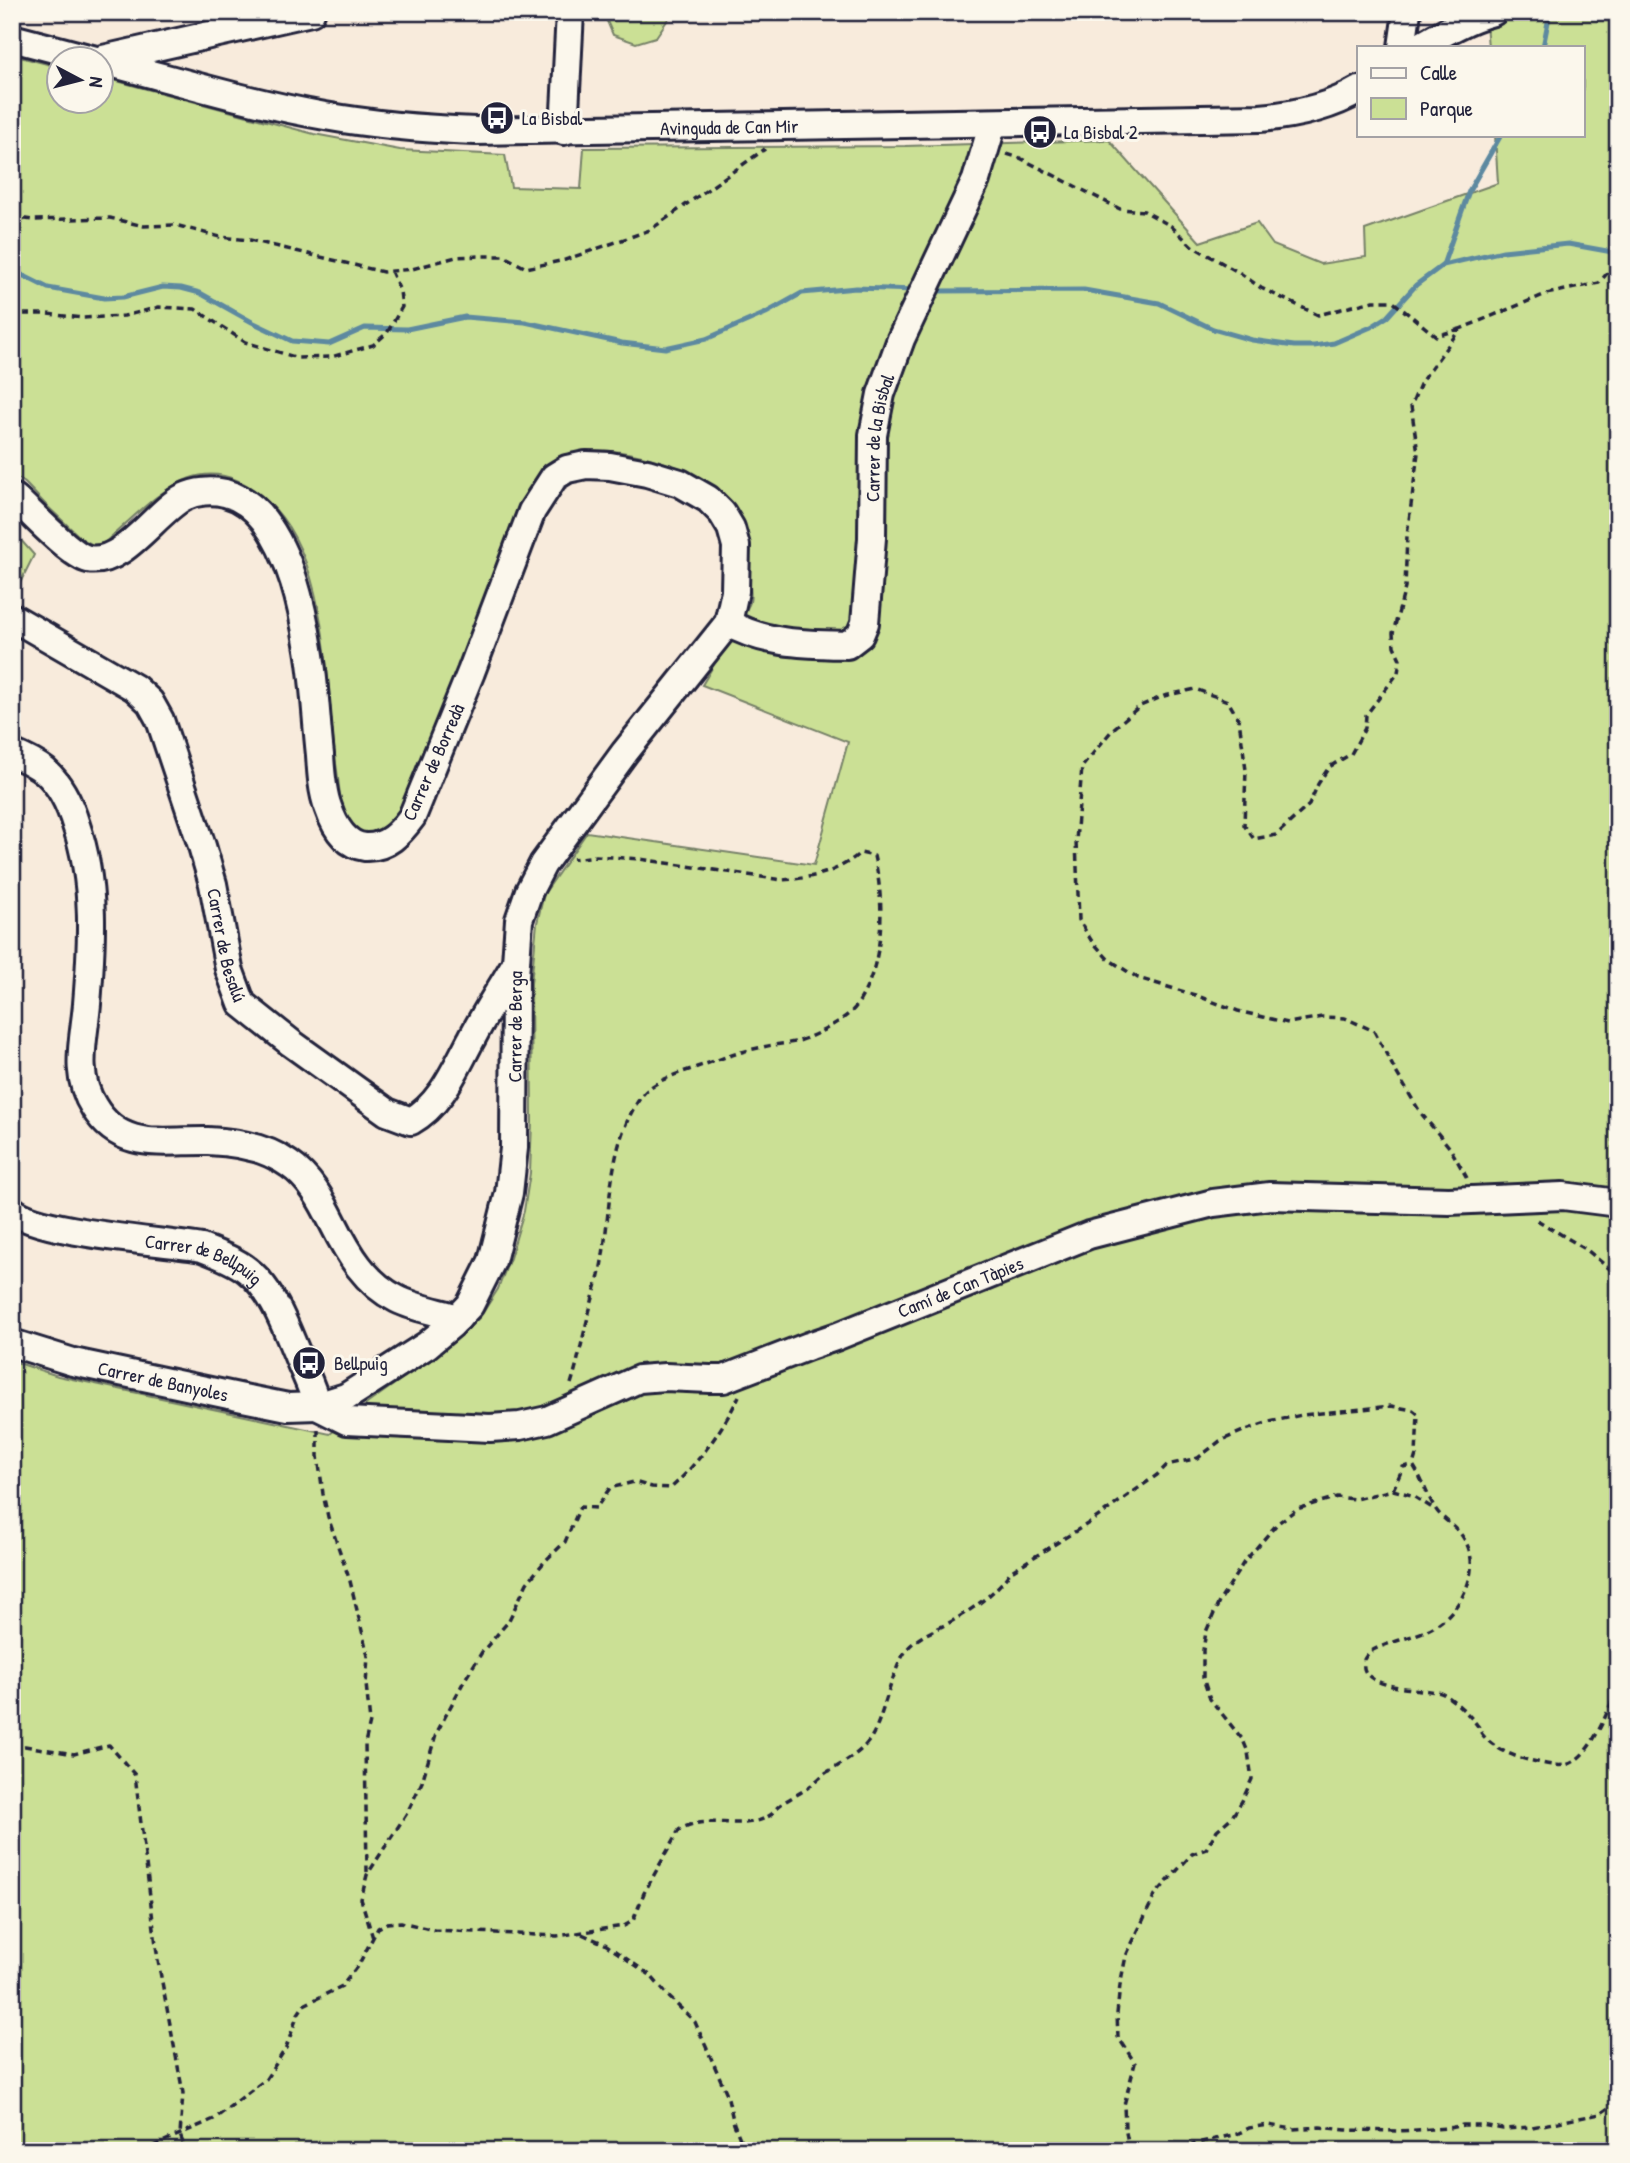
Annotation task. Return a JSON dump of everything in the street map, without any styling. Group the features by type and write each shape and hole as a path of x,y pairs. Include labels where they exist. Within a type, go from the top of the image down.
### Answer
{"street":[{"path":"116,57 311,12"},
{"path":"564,131 570,12"},
{"path":"1402,46 1407,12"},
{"path":"1421,46 1450,28 1493,12"},
{"path":"12,38 46,47"},
{"name":"Avinguda de Can Mir","path":"116,64 258,102 325,116 439,130 509,132 786,127 989,135 1286,116 1332,103 1357,91"},
{"name":"Carrer de la Bisbal","path":"728,623 745,633 789,643 847,645 860,635 865,623 872,538 873,435 881,394 901,339 975,180 989,135"},
{"name":"Carrer de Borredà","path":"15,498 73,551 87,559 102,559 111,555 131,542 183,498 203,491 233,495 248,504 263,519 280,545 300,606 309,649 326,804 335,824 346,839 358,846 371,847 386,843 398,835 412,817 532,511 554,477 567,469 586,465 610,466 647,473 680,483 708,499 722,513 731,528 736,546 736,591 728,623"},
{"name":"Carrer de Besalú","path":"12,617 135,688 150,702 160,720 202,846 213,884 229,969 242,1004 273,1030 387,1112 411,1121 425,1112 456,1069 516,963"},
{"name":"Carrer de Berga","path":"317,1406 346,1397 427,1345 470,1305 492,1261 509,1193 516,1096 516,963 519,920 529,891 543,864 625,752 728,623"},
{"path":"12,753 46,772 62,791 71,809 86,858 90,888 91,954 80,1055 81,1072 86,1091 104,1121 113,1129 138,1141 209,1141 230,1144 249,1147 289,1163 320,1197 347,1249 370,1280 397,1299 458,1318"},
{"name":"Camí de Can Tàpies","path":"317,1406 346,1421 490,1428 520,1426 547,1420 639,1378 724,1379 1089,1235 1213,1203 1270,1196 1476,1200 1563,1196 1618,1203"},
{"name":"Carrer de Bellpuig","path":"12,1210 28,1220 76,1230 202,1248 247,1270 262,1286 287,1329 317,1406"},
{"name":"Carrer de Banyoles","path":"12,1343 73,1363 288,1407 317,1406"}],"path":[{"path":"12,218 110,218 144,226 175,225 383,272 412,269 456,257 481,256 504,256 526,268 565,260 649,230 762,152 786,127"},
{"path":"989,135 1020,158 1120,209 1144,211 1171,226 1192,246 1261,288 1318,315 1373,301 1392,301 1436,336 1546,294 1599,283 1618,260"},
{"path":"12,314 83,318 124,316 159,307 195,309 245,342 298,358 331,357 373,345 387,333 402,307 400,291 391,271"},
{"path":"1460,329 1421,382 1411,406 1418,453 1407,535 1405,589 1393,633 1394,646 1400,659 1398,673 1366,715 1365,728 1351,754 1329,768 1309,805 1292,822 1276,835 1254,839 1244,825 1246,771 1239,720 1228,701 1195,689 1164,696 1140,706 1112,729 1082,767 1076,841 1079,920 1091,940 1108,959 1138,978 1238,1011 1288,1023 1322,1017 1345,1018 1374,1031 1420,1112 1450,1148 1476,1200"},
{"path":"543,864 596,856 640,859 782,880 827,874 847,864 860,853 874,856 881,908 876,958 857,1007 840,1020 800,1041 761,1047 671,1077 642,1096 622,1137 615,1165 601,1265 561,1414"},
{"path":"1530,1216 1587,1250 1618,1276"},
{"path":"367,1875 407,1813 422,1782 436,1734 464,1681 482,1652 508,1622 527,1583 565,1542 580,1507 596,1508 610,1488 634,1482 671,1488 691,1469 716,1436 738,1399 747,1371"},
{"path":"317,1406 318,1456 323,1494 350,1581 368,1656 366,1684 370,1721 365,1743 367,1875 361,1899 373,1938"},
{"path":"142,2151 214,2119 266,2079 286,2048 303,2006 342,1986 359,1964 378,1928 387,1923 401,1922 434,1930 557,1936 624,1926 633,1921 644,1892 679,1830 687,1825 704,1822 747,1824 755,1821 772,1814 776,1808 825,1773 838,1768 871,1738 899,1665 912,1643 953,1621 980,1602 1002,1583 1010,1572 1093,1521 1167,1465 1198,1458 1220,1441 1269,1422 1391,1406 1418,1413 1413,1465 1436,1510"},
{"path":"1393,1490 1403,1467 1413,1465"},
{"path":"1130,2151 1124,2105 1135,2063 1118,2037 1117,2014 1126,1956 1155,1895 1192,1854 1206,1849 1217,1829 1232,1817 1252,1779 1248,1752 1243,1740 1210,1699 1203,1678 1203,1650 1206,1632 1230,1582 1278,1523 1297,1509 1337,1497 1355,1499 1393,1490 1411,1495 1436,1510 1457,1529 1466,1541 1470,1558 1469,1575 1458,1605 1440,1623 1426,1631 1369,1652 1364,1660 1365,1671 1382,1683 1442,1693 1452,1699 1477,1724 1482,1734 1507,1753 1543,1763 1565,1765 1575,1761 1596,1736 1618,1687"},
{"path":"12,1747 25,1746 74,1754 110,1745 135,1775 158,1961 183,2093 180,2135 187,2151"},
{"path":"580,1934 605,1944 650,1975 695,2022 727,2094 734,2124 745,2151"},
{"path":"1178,2151 1197,2143 1268,2125 1293,2129 1320,2127 1399,2131 1463,2125 1503,2129 1532,2127 1600,2114 1618,2101"}],"green space":[{"path":"603,12 673,12 656,37 636,43 613,35"},
{"path":"1485,12 1618,12 1618,2151 12,2151 12,1361 58,1376 330,1434 368,1403 455,1341 480,1317 498,1289 524,1211 530,1173 531,984 537,923 544,894 587,832 814,865 848,742 702,685 748,608 751,597 738,527 730,503 704,480 663,462 619,452 583,451 552,464 528,489 404,803 385,830 363,836 358,832 345,817 341,804 326,660 314,587 287,524 265,499 241,482 219,475 199,476 179,483 160,495 104,543 93,545 82,539 20,479 12,479 12,55 46,64 46,116 116,116 116,81 314,134 400,150 505,155 511,187 581,189 584,148 905,146 1109,140 1200,242 1257,223 1273,245 1320,264 1366,257 1365,230 1498,183 1495,136 1584,136 1584,46 1488,46"},
{"path":"12,530 34,555 12,599"}],"waterway":[{"path":"1543,46 1550,12"},
{"path":"1443,265 1469,191 1500,136"},
{"path":"932,291 1084,290 1159,303 1213,329 1252,340 1314,346 1334,343 1387,317 1416,285 1443,265 1503,251 1568,244 1618,253"},
{"path":"12,270 48,288 104,298 123,297 163,287 181,288 200,293 292,341 329,344 365,328 407,329 465,317 525,322 622,343 665,348 706,339 766,313 802,293 856,288 916,290"}],"place":[{"name":"La Bisbal","path":"497,118"},
{"name":"La Bisbal 2","path":"1040,132"},
{"name":"Bellpuig","path":"309,1363"}]}
